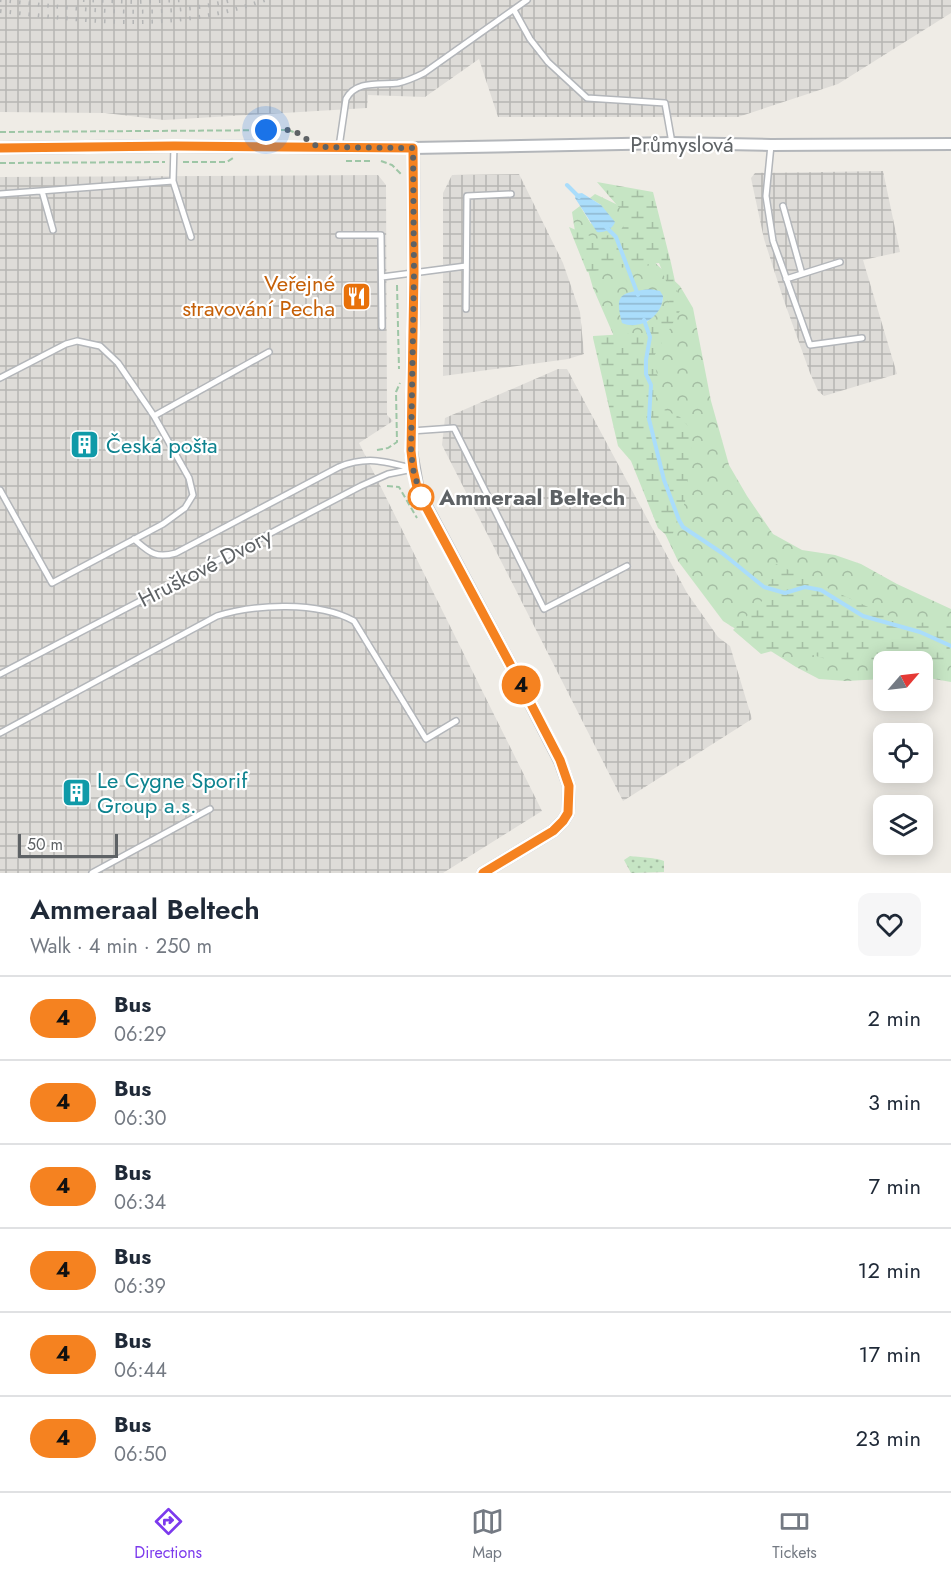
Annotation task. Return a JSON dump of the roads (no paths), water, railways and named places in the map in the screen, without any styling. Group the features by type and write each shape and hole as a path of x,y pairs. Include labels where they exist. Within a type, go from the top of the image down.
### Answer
{"street":[{"name":"Průmyslová","path":"413,148 672,143 951,144"},
{"path":"0,148 318,147 338,152 413,148 414,272 411,431 413,469 418,492 560,760 569,786 568,813 563,821 553,831 483,873"}],"lane":[{"path":"338,152 346,99 349,93 362,86 407,81 424,73 527,0"},
{"path":"514,10 530,39 548,62 586,98 666,103 672,143"},
{"path":"771,145 766,196 773,241 810,345 862,338"},
{"path":"174,146 173,181 191,237"},
{"path":"0,194 173,181"},
{"path":"42,191 53,230"},
{"path":"466,309 467,196 511,194"},
{"path":"783,206 802,274"},
{"path":"339,235 381,235 382,327"},
{"path":"786,279 840,262"},
{"path":"382,277 466,266"},
{"path":"0,378 66,344 77,341 100,346 118,363 154,416 189,478 193,495 185,508 163,524 52,583 0,490"},
{"path":"154,416 269,352"},
{"path":"411,431 454,428 544,609 627,566"},
{"name":"Hruškové Dvory","path":"134,539 155,555 165,556 176,553 353,461 379,461 413,469"},
{"name":"Hruškové Dvory","path":"0,674 383,477 413,469"},
{"path":"0,733 217,616 236,610 269,608 314,608 342,614 354,621 426,739 456,721"},
{"path":"92,873 210,808"}],"water":[{"path":"582,193 601,205 615,222 610,229 597,232 575,198 576,194"},
{"path":"650,289 660,291 663,296 655,315 636,325 622,323 619,306 622,296"}],"waterway":[{"path":"567,185 579,197"},
{"path":"606,227 616,237 638,295"},
{"path":"644,320 650,337 646,360 646,374 651,385 649,419 664,480 683,527 722,553 764,587 785,593 805,587 821,590 863,616 920,632 951,646"}],"railway":[{"path":"0,0 145,12 174,10 232,0"},
{"path":"83,0 134,2 184,0"},
{"path":"0,11 101,21 165,21 231,10 265,0"}],"place":[{"name":"Veřejné stravování Pecha","path":"356,296"},
{"name":"Česká pošta","path":"85,445"},
{"name":"Ammeraal Beltech","path":"421,497"},
{"name":"Le Cygne Sporif Group a.s.","path":"76,793"}]}
